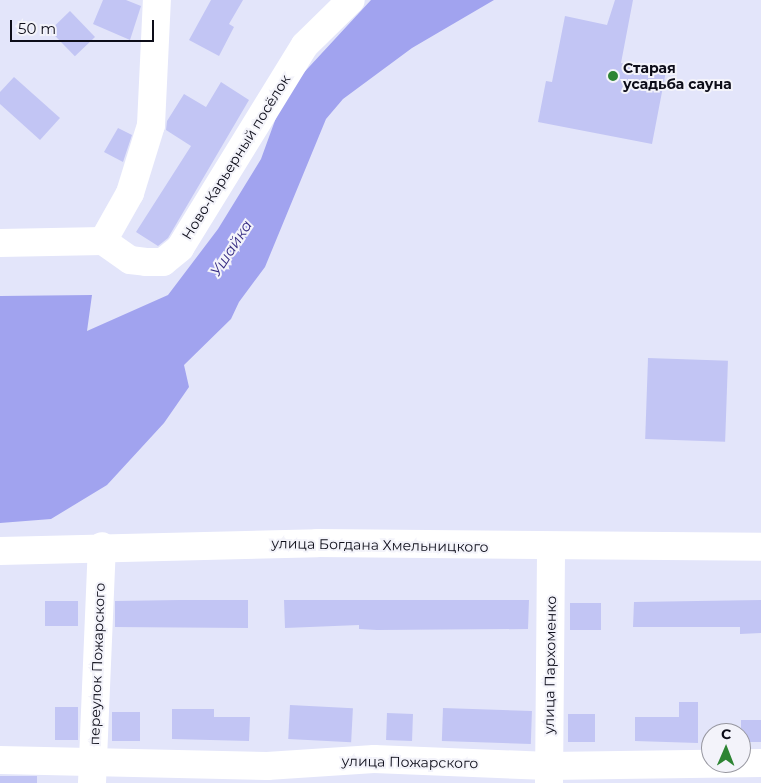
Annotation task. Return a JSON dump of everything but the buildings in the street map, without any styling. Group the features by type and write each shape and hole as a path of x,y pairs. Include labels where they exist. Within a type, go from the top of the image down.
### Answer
{"street":[{"path":"0,242 103,241 130,193 151,125 157,0"},
{"name":"Ново-Карьерный посёлок","path":"103,241 130,260 146,262 163,262 180,248 305,44 351,0"},
{"name":"улица Богдана Хмельницкого","path":"0,551 102,546 317,543 761,547"},
{"name":"переулок Пожарского","path":"92,772 102,546"},
{"name":"улица Пархоменко","path":"549,774 551,546"},
{"name":"улица Пожарского","path":"0,760 92,772 267,766 374,759 549,774 761,764"}],"water":[{"name":"Ушайка","path":"371,0 494,0 412,48 343,99 326,119 265,267 239,302 231,319 184,365 189,387 164,423 107,485 51,519 0,523 0,296 92,295 87,331 168,295 218,229 261,159 277,115 297,80"}],"place":[{"name":"Старая усадьба сауна","path":"613,76"}]}
